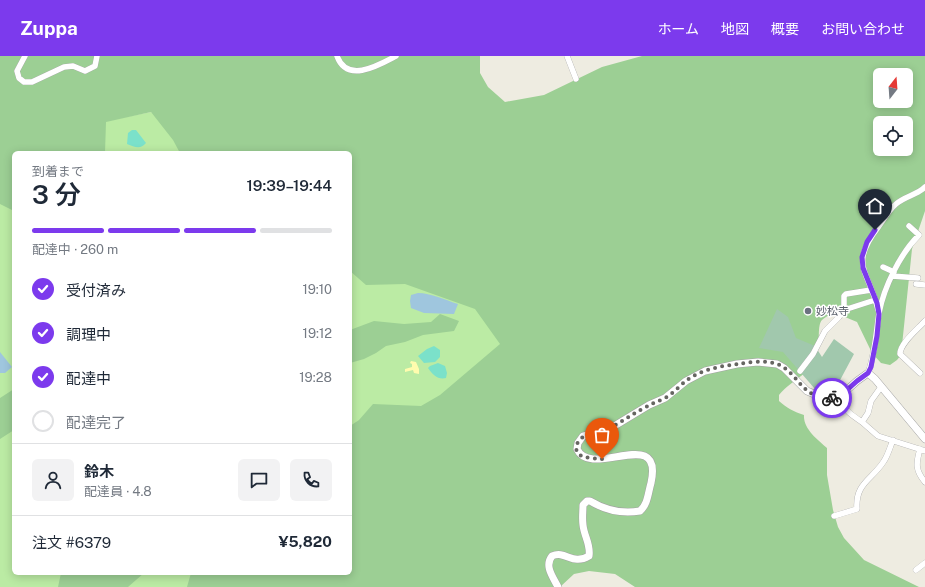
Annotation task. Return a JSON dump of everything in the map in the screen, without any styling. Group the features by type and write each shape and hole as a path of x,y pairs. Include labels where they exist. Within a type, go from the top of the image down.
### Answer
{"street":[{"path":"25,56 17,71 19,78 24,82 32,82 64,67 73,66 84,70 94,66 97,56"},
{"path":"337,56 342,67 349,70 370,69 396,56"},
{"path":"567,56 576,80"},
{"path":"879,314 872,290 863,268 862,257 867,242 895,205 907,197 921,191 925,187"},
{"path":"558,587 550,571 549,562 552,556 560,554 572,560 578,561 589,556 589,545 583,525 583,505 585,502 590,501 612,511 640,511 646,504 653,474 652,462 650,459 640,454 602,459 584,458 579,454 577,449 578,443 584,436 611,428 649,405 665,398 694,376 705,371 737,364 758,362 777,364 784,368 807,391 824,398 838,398 845,390 868,373 877,336 881,303 900,258 919,235 909,226"},
{"path":"883,267 893,274 918,278"},
{"path":"916,284 925,285"},
{"path":"800,371 813,354 825,332 844,310 844,296 846,294 872,290"},
{"path":"844,310 875,300"},
{"path":"920,373 900,354 900,352 903,344 925,321"},
{"path":"868,373 875,379 925,439"},
{"path":"862,422 868,413 871,401 881,387"},
{"path":"845,390 841,401 842,406 878,436 923,450 916,463 921,477 925,482"},
{"path":"834,516 857,509 856,498 862,485 884,461 893,440"},
{"path":"916,570 925,563"}],"green space":[{"path":"0,56 480,56 480,73 488,87 505,102 544,95 602,67 642,56 925,56 925,211 912,249 901,355 890,365 881,363 872,353 857,322 845,317 830,314 820,322 818,351 811,366 779,395 779,401 788,408 804,415 804,420 808,429 827,448 827,475 833,510 838,527 844,538 864,560 919,587 635,587 615,574 589,571 574,574 560,587 187,587 190,575 352,575 352,425 359,420 373,404 421,406 440,395 500,344 475,309 405,284 366,285 352,273 352,151 179,151 173,140 151,112 106,122 105,151 12,151 12,210 0,204"},
{"path":"151,112 211,151 12,151 12,575 352,575 352,574 398,587 0,587 0,142"},
{"path":"352,235 522,320 511,362 352,478"},
{"path":"777,309 788,317 796,338 815,346 822,357 834,339 854,354 838,384 821,396 783,352 759,348"},
{"path":"440,314 459,321 454,331 423,335 405,342 386,346 364,359 352,362 352,329 374,321 404,324 431,322"},
{"path":"12,390 12,431 0,439 0,398"},
{"path":"61,575 142,575 128,587 58,587"}],"sand":[{"path":"411,361 416,362 419,369 419,374 414,373 413,370 405,372 405,369 412,367 412,364 410,363"}],"shaded area":[{"path":"132,130 136,130 146,143 142,147 127,144 128,133"},
{"path":"418,293 433,295 458,304 454,314 424,313 411,308 411,295"},
{"path":"434,346 440,350 440,357 435,362 424,363 418,356"},
{"path":"0,352 12,367 5,373 0,373"},
{"path":"438,363 445,366 447,373 446,378 436,376 428,368"}],"way so far":[{"path":"602,459 584,458 579,454 577,449 578,443 584,436 611,428 649,405 665,398 686,381 705,371 737,364 758,362 777,364 784,368 807,391 824,398 832,398"}],"place":[{"name":"妙松寺","path":"808,311"}],"route":[{"path":"832,398 838,398 868,373 871,367 877,336 879,314 877,303 863,268 862,257 867,242 875,230"}]}
